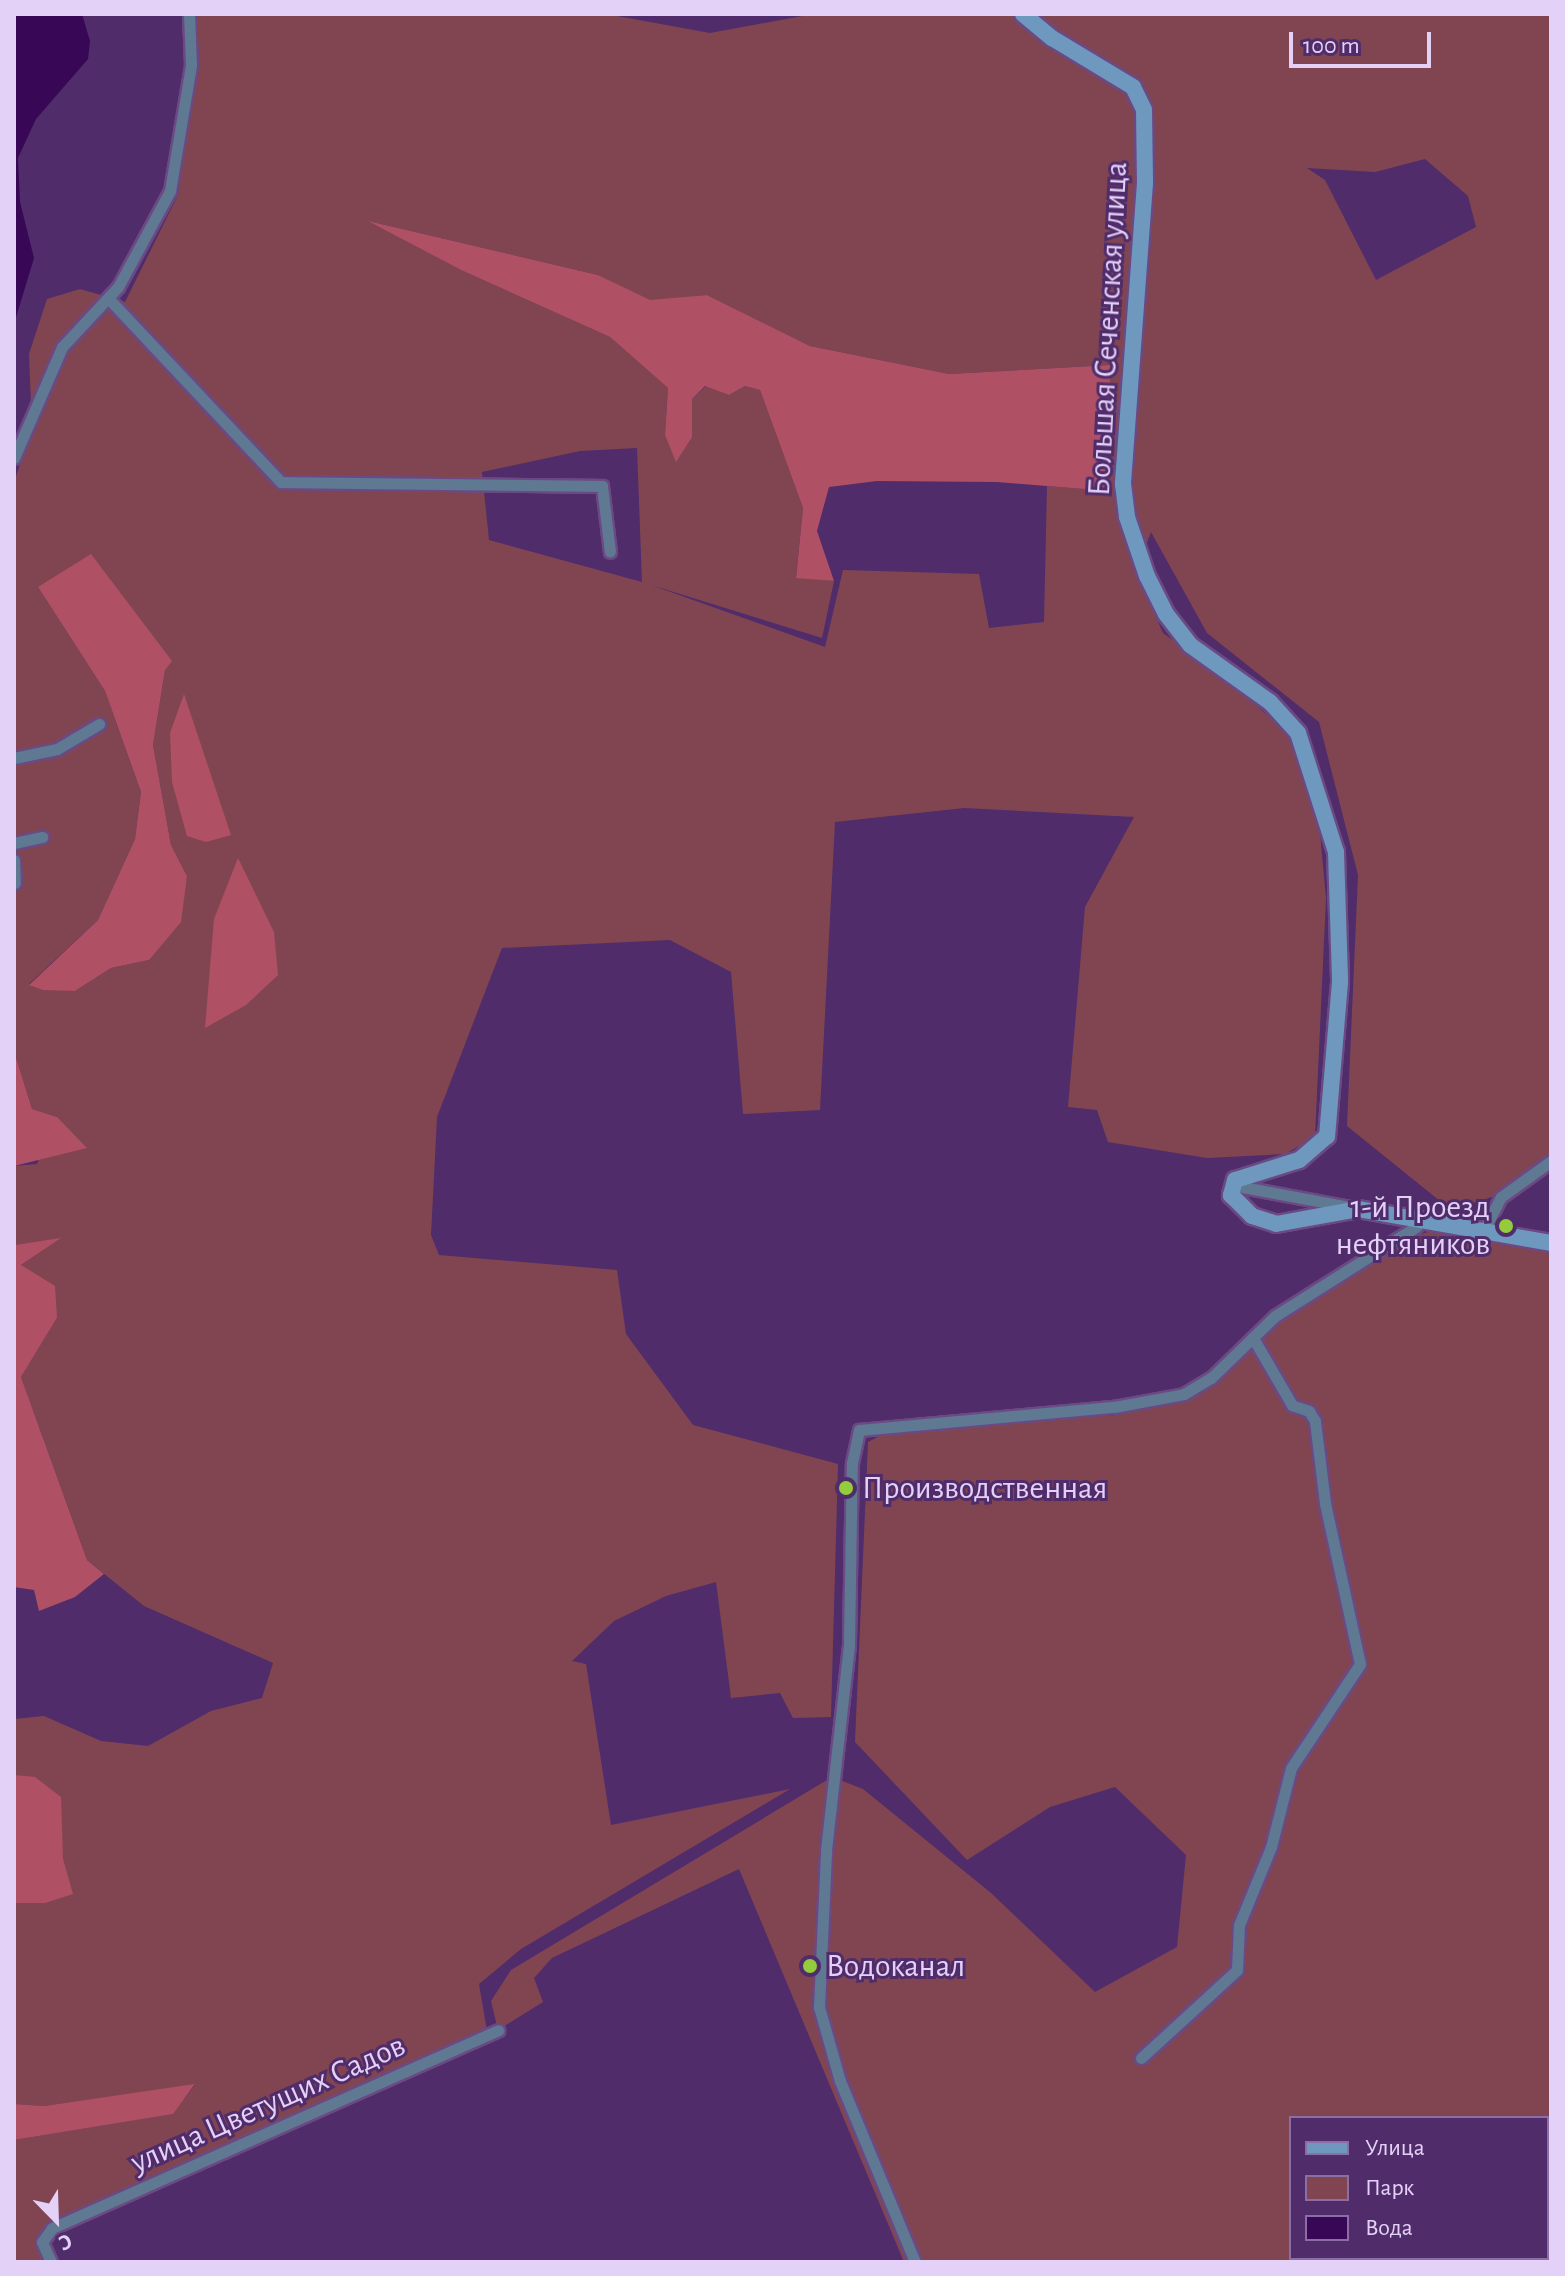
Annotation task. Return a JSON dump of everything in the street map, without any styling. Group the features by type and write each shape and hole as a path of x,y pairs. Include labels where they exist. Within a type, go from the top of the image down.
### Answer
{"street":[{"path":"14,458 62,347 83,319 109,299 170,191 191,65 189,14"},
{"name":"Большая Сеченская улица","path":"1023,14 1062,46 1133,87 1144,110 1145,183 1123,484 1127,517 1147,576 1166,614 1190,645 1270,702 1298,733 1336,852 1340,982 1327,1136 1299,1160 1244,1175 1232,1185"},
{"path":"109,299 281,482 602,486 610,552"},
{"path":"14,758 57,749 74,735 99,724"},
{"path":"14,843 42,837"},
{"path":"14,860 15,883"},
{"path":"1484,1230 1501,1197 1551,1161"},
{"path":"1358,1209 1276,1224 1238,1207 1232,1185 1551,1243"},
{"path":"915,2262 840,2081 819,2007 826,1850 849,1644 852,1463 859,1430 1166,1400 1211,1378 1293,1304 1416,1227 1422,1218"},
{"path":"1141,2058 1237,1970 1239,1925 1271,1847 1291,1768 1360,1664 1325,1503 1315,1421 1309,1411 1292,1405 1253,1338"},
{"name":"улица Цветущих Садов","path":"51,2262 42,2242 52,2228 498,2030"}],"green space":[{"path":"195,14 606,14 710,33 813,14 1551,14 1551,1157 1498,1195 1445,1212 1440,1201 1347,1126 1358,875 1319,722 1207,633 1151,532 1136,572 1163,633 1226,678 1293,738 1319,822 1326,898 1315,1137 1285,1154 1207,1158 1108,1142 1097,1110 1068,1107 1085,907 1134,817 964,808 835,822 820,1110 743,1114 731,972 670,940 502,948 437,1117 431,1235 439,1255 617,1270 626,1334 693,1425 838,1464 831,1717 793,1718 780,1693 731,1698 716,1582 666,1596 614,1621 572,1661 586,1664 611,1825 790,1789 521,1949 479,1984 488,2037 61,2225 48,2243 56,2262 14,2262 14,2140 172,2114 195,2085 44,2106 14,2104 14,1719 44,1716 101,1741 148,1746 211,1711 262,1698 273,1663 144,1606 87,1560 21,1377 57,1318 21,1265 59,1239 14,1245 14,1166 37,1164 57,1117 32,1109 14,1051 14,482 32,429 29,354 47,299 80,289 125,302 178,195 197,41","holes":["1425,159 1468,196 1476,227 1376,280 1325,180 1307,168 1375,172","372,222 598,275 650,301 707,295 810,346 949,374 1110,365 1109,491 1047,486 1044,622 989,628 979,574 843,570 825,647 651,585 822,638 834,581 796,577 803,508 760,390 745,386 729,395 706,386 692,399 692,437 665,435 668,388 610,337 463,271","637,448 642,582 489,540 482,472 580,451","38,587 165,670 153,745 171,845 187,876 149,960 111,968 75,991 29,984 98,920 135,839 141,792 105,691"]},
{"path":"1434,1230 1551,1249 1551,2185 1549,2116 1289,2116 1289,2260 1338,2262 904,2262 739,1869 552,1958 534,1978 543,2002 498,2030 491,2001 511,1970 832,1777 863,1789 991,1893 1095,1992 1177,1947 1186,1855 1115,1787 1050,1807 967,1860 855,1742 868,1442 885,1433 1116,1415 1189,1400 1228,1372 1279,1320 1406,1239"},
{"path":"1551,2252 1551,2262 1407,2262 1549,2260"}],"shaded area":[{"path":"368,221 598,275 650,300 707,295 810,346 949,374 1110,365 1109,491 997,482 877,481 829,487 817,531 834,581 796,578 803,508 760,390 745,386 729,395 705,386 692,399 692,437 676,462 665,435 668,388 610,337 463,271"},
{"path":"91,554 172,661 165,670 153,745 171,845 187,876 181,922 149,960 111,968 75,991 43,990 29,985 98,920 135,839 141,792 105,691 38,587"},
{"path":"184,694 231,835 206,842 187,836 172,782 170,733"},
{"path":"238,858 274,932 278,975 246,1005 205,1028 214,919"},
{"path":"14,1051 32,1109 57,1117 87,1148 14,1166"},
{"path":"61,1238 21,1265 55,1286 57,1318 21,1377 87,1560 104,1574 75,1597 39,1611 34,1590 14,1587 14,1245"},
{"path":"14,1775 35,1777 61,1797 63,1859 73,1894 45,1903 14,1903"},
{"path":"195,2084 173,2114 14,2140 14,2104 44,2106"}],"water":[{"path":"14,14 82,14 90,41 88,59 36,119 18,158 20,202 34,258 14,324"}],"place":[{"name":"1-й Проезд нефтяников","path":"1506,1226"},
{"name":"Производственная","path":"846,1488"},
{"name":"Водоканал","path":"810,1966"}]}
